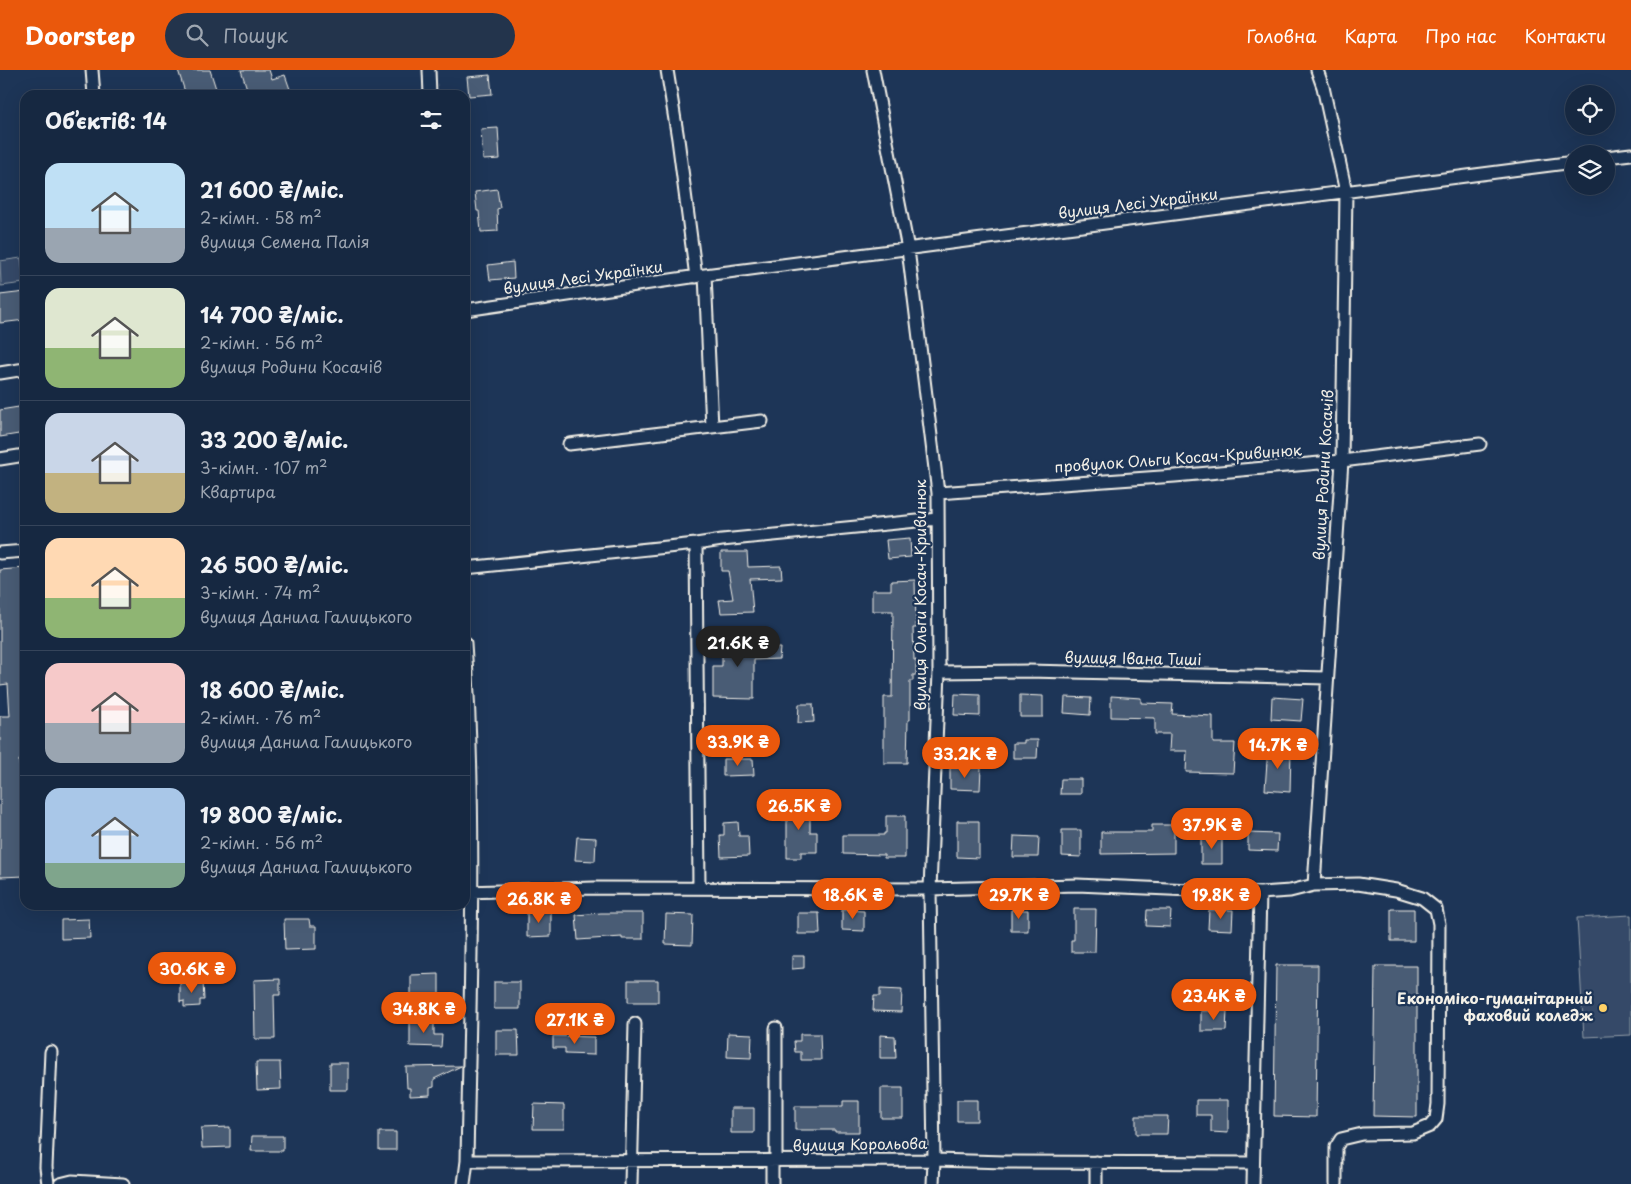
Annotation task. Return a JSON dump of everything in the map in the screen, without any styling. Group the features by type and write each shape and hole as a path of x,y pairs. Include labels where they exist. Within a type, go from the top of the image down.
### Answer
{"street":[{"path":"92,70 94,90"},
{"path":"429,70 430,90"},
{"path":"667,70 701,276 712,427"},
{"name":"вулиця Ольги Косач-Кривинюк","path":"873,70 908,249 938,493 939,672 930,889 933,1184"},
{"name":"вулиця Родини Косачів","path":"1314,885 1342,460 1346,192 1323,87 1317,70"},
{"path":"1615,156 1631,154"},
{"name":"вулиця Лесі Українки","path":"470,309 701,276 1565,163"},
{"path":"0,373 20,370"},
{"path":"569,444 762,421"},
{"name":"провулок Ольги Косач-Кривинюк","path":"938,493 1175,476 1342,460 1480,444"},
{"path":"0,459 20,456"},
{"path":"470,567 938,519"},
{"path":"696,544 699,887"},
{"path":"0,553 20,551"},
{"name":"вулиця Івана Тиші","path":"939,672 1028,671 1327,678"},
{"path":"470,730 473,827 470,866"},
{"path":"470,892 594,888 930,889 1077,885 1260,893 1290,892 1314,885 1358,884 1396,890 1422,898 1436,909 1439,924 1438,1104 1436,1119 1430,1126 1413,1133 1362,1134 1341,1139 1336,1147 1336,1184"},
{"path":"1253,1184 1260,893"},
{"path":"464,1184 466,1161 468,910"},
{"path":"630,1184 635,1024"},
{"path":"772,1184 776,1028"},
{"path":"48,1184 46,1167 51,1052"},
{"name":"вулиця Корольова","path":"466,1161 934,1160 1253,1163"},
{"path":"1096,1162 1096,1184"},
{"path":"60,1184 72,1181 123,1184"}],"shaded area":[{"path":"20,258 20,284 1,286 0,261"},
{"path":"1631,915 1631,1035 1584,1037 1577,918"}],"building":[{"path":"178,70 210,70 216,90 184,90"},
{"path":"241,70 269,70 272,79 285,75 290,90 247,90"},
{"path":"490,75 492,94 470,96 467,77"},
{"path":"498,128 500,159 483,160 481,129"},
{"path":"497,189 500,208 497,209 498,231 481,232 475,192"},
{"path":"513,262 514,278 490,280 488,265"},
{"path":"20,293 20,321 0,323 0,295"},
{"path":"20,407 20,434 0,437 0,410"},
{"path":"910,538 911,557 888,559 886,540"},
{"path":"721,552 747,552 748,567 781,566 782,578 750,579 753,612 721,613 719,600 733,599 728,571 721,571"},
{"path":"20,568 20,876 0,877 0,716 10,716 8,684 0,685 0,570"},
{"path":"915,580 916,628 913,628 916,675 913,675 913,681 910,681 907,763 884,763 884,697 892,697 893,611 872,611 872,590 891,590 891,581"},
{"path":"722,634 744,635 745,648 780,648 779,659 754,660 754,699 713,698 713,666 722,666"},
{"path":"955,694 980,695 980,716 954,715"},
{"path":"1020,695 1043,696 1043,717 1020,717"},
{"path":"1111,696 1141,698 1141,703 1173,704 1172,714 1213,716 1213,743 1235,743 1233,773 1186,772 1187,751 1169,751 1170,734 1155,734 1155,718 1111,717"},
{"path":"1065,697 1091,698 1090,715 1064,713"},
{"path":"1272,697 1303,699 1301,721 1271,719"},
{"path":"799,704 813,704 814,722 798,723"},
{"path":"1024,740 1038,740 1037,758 1013,758 1013,743 1024,743"},
{"path":"976,747 1004,747 1004,759 975,759"},
{"path":"1268,747 1291,750 1290,792 1265,790"},
{"path":"723,759 753,759 754,775 723,776"},
{"path":"950,768 981,768 980,790 950,789"},
{"path":"1061,779 1081,779 1081,794 1060,794"},
{"path":"780,807 810,807 810,832 817,832 817,852 801,852 801,858 787,858 787,820 780,820"},
{"path":"886,816 905,816 905,858 884,858 884,855 843,854 843,835 884,835 886,833"},
{"path":"957,821 979,821 979,858 957,857"},
{"path":"738,822 739,836 748,836 749,856 721,857 720,835 724,835 724,823"},
{"path":"1152,825 1174,825 1174,853 1101,854 1101,832 1152,832"},
{"path":"1062,830 1081,830 1081,857 1062,856"},
{"path":"1248,833 1278,834 1277,851 1248,850"},
{"path":"1014,836 1039,837 1038,857 1013,857"},
{"path":"1201,836 1222,836 1222,864 1201,864"},
{"path":"577,837 596,838 595,861 575,860"},
{"path":"1074,909 1096,909 1095,952 1071,952 1071,940 1074,940"},
{"path":"1391,909 1414,909 1414,941 1391,941"},
{"path":"842,910 864,911 864,931 842,930"},
{"path":"1011,910 1028,910 1028,931 1011,931"},
{"path":"1147,910 1171,910 1170,927 1146,926"},
{"path":"1209,910 1233,910 1232,930 1208,929"},
{"path":"527,911 551,911 551,936 527,937"},
{"path":"643,913 643,939 622,939 622,937 578,940 576,915"},
{"path":"798,913 819,913 820,934 798,934"},
{"path":"666,914 693,915 692,945 665,944"},
{"path":"89,919 90,938 61,939 61,920"},
{"path":"284,919 309,919 310,926 316,926 316,949 285,950"},
{"path":"792,956 804,956 804,968 792,969"},
{"path":"1276,965 1318,965 1316,1117 1274,1116"},
{"path":"1375,966 1417,966 1417,1117 1373,1116"},
{"path":"439,974 439,995 411,996 411,975"},
{"path":"280,979 280,995 274,995 275,1039 255,1039 254,980"},
{"path":"628,980 658,980 658,1002 628,1002"},
{"path":"203,982 204,1000 200,1000 200,1006 184,1007 184,1001 180,1002 180,983"},
{"path":"494,982 520,982 520,1009 494,1009"},
{"path":"880,989 902,990 901,1012 873,1011 874,996 880,996"},
{"path":"1201,1011 1227,1011 1226,1031 1201,1031"},
{"path":"410,1020 434,1020 434,1035 442,1035 441,1047 410,1046"},
{"path":"496,1030 518,1030 519,1055 496,1055"},
{"path":"728,1033 752,1034 751,1058 727,1057"},
{"path":"800,1034 820,1034 821,1060 801,1060 801,1052 795,1052 794,1041 800,1041"},
{"path":"880,1035 895,1036 896,1058 880,1058"},
{"path":"553,1036 594,1037 594,1055 565,1054 565,1048 553,1048"},
{"path":"256,1062 280,1062 281,1089 257,1090"},
{"path":"330,1063 348,1063 348,1090 330,1090"},
{"path":"461,1066 434,1079 434,1087 430,1088 430,1095 410,1096 410,1088 407,1088 406,1067"},
{"path":"881,1088 903,1088 903,1118 881,1118"},
{"path":"957,1100 977,1100 977,1121 957,1121"},
{"path":"1196,1100 1228,1100 1228,1133 1211,1132 1211,1115 1196,1115"},
{"path":"843,1101 859,1101 859,1132 795,1130 795,1106 843,1106"},
{"path":"534,1104 564,1105 564,1129 533,1129"},
{"path":"731,1108 754,1108 754,1133 731,1133"},
{"path":"1136,1116 1168,1116 1167,1134 1136,1134"},
{"path":"230,1127 230,1147 202,1148 201,1128"},
{"path":"379,1132 396,1132 396,1150 379,1150"},
{"path":"252,1136 283,1136 283,1151 251,1151"}],"place":[{"name":"Економіко-гуманітарний фаховий коледж","path":"1603,1008"}]}
